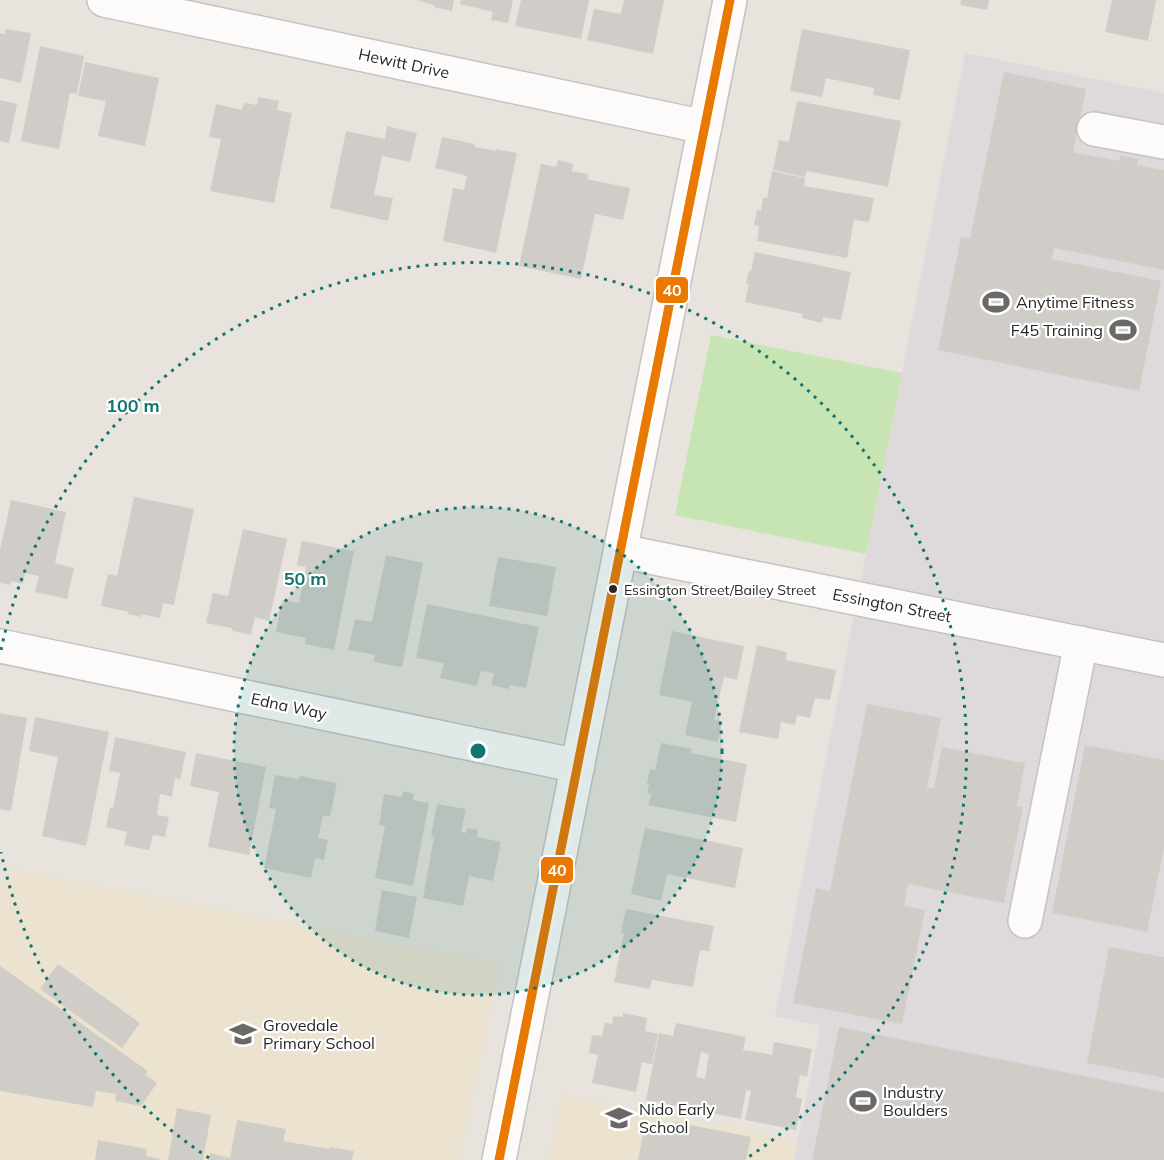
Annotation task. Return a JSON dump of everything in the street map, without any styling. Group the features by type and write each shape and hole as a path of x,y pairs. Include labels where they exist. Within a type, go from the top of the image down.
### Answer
{"street":[{"name":"Hewitt Drive","path":"104,0 705,127"},
{"path":"499,1160 730,0"},
{"path":"1094,129 1164,142"},
{"name":"Essington Street","path":"620,551 1164,660"},
{"path":"1025,921 1081,643"},
{"name":"Edna Way","path":"0,646 578,766"}],"shaded area":[{"path":"965,53 1164,93 1164,1160 549,1160 562,1095 798,1141 820,1026 775,1016"},
{"name":"Grovedale Primary School","path":"6,868 500,964 459,1160 0,1160 0,897"},
{"name":"Nido Early School","path":"562,1095 798,1141 794,1160 549,1160"}],"green space":[{"path":"711,335 902,373 866,554 675,515"}],"building":[{"path":"417,0 454,0 452,11"},
{"path":"461,0 513,0 508,23 491,20 493,12 460,4"},
{"path":"521,0 589,0 581,39 515,26"},
{"path":"624,0 664,0 653,54 587,40 594,9 621,14"},
{"path":"961,0 989,0 987,10 960,5"},
{"path":"1112,0 1156,0 1148,41 1105,32"},
{"path":"6,29 31,33 21,83 0,78 0,33 5,34"},
{"path":"802,29 910,50 900,100 873,95 874,88 826,78 822,97 790,91"},
{"path":"40,46 84,56 77,94 70,93 59,149 21,141"},
{"path":"85,62 159,78 145,146 98,136 106,101 78,96"},
{"path":"1004,72 1086,89 1073,152 1119,161 1120,155 1138,159 1137,165 1164,170 1164,270 1054,248 1052,259 1161,281 1139,391 938,350 961,237 970,238"},
{"path":"258,97 279,101 277,110 292,113 274,203 210,191 221,139 209,137 216,104 242,110 244,103 257,105"},
{"path":"0,100 17,104 9,143 0,141"},
{"path":"797,101 901,121 888,187 807,171 805,177 773,170 779,140 789,142"},
{"path":"387,126 417,133 410,162 382,156 374,195 393,198 388,221 330,208 346,131 385,139"},
{"path":"442,137 475,144 475,147 517,153 496,253 443,241 453,188 464,190 467,176 435,168"},
{"path":"558,160 573,164 572,171 588,174 587,179 630,188 623,220 595,214 581,279 519,266 541,164 556,167"},
{"path":"772,171 805,178 804,186 874,198 869,222 854,220 847,258 757,241 759,226 754,225 757,210 761,211 763,198 767,198"},
{"path":"755,252 851,272 841,320 823,317 822,323 802,318 803,314 745,302 749,284 746,283"},
{"path":"134,497 194,509 174,605 163,603 160,618 141,614 141,617 101,606 108,574 117,576"},
{"path":"11,500 66,512 55,563 74,568 67,599 35,592 39,576 25,573 23,584 11,581 10,585 0,583 0,550"},
{"path":"243,529 287,539 269,621 255,617 251,635 232,631 232,628 206,623 213,593 228,596"},
{"path":"302,541 354,551 334,650 305,644 306,638 276,632 282,600 299,603 306,567 297,565"},
{"path":"386,555 423,563 402,667 373,662 375,655 348,650 355,619 372,622"},
{"path":"498,557 556,567 547,616 489,606"},
{"path":"427,604 539,627 526,688 510,685 509,689 491,685 494,673 481,671 477,686 440,678 444,663 416,658"},
{"path":"672,631 744,646 737,680 724,677 714,720 722,721 718,742 685,735 692,702 659,695"},
{"path":"757,645 787,652 786,660 836,670 830,700 815,698 810,718 797,715 795,725 781,722 778,739 739,732"},
{"path":"867,704 941,718 927,788 934,789 942,747 1025,763 1017,806 1023,807 1004,903 908,884 904,906 925,910 902,1024 793,1003 816,888 830,891"},
{"path":"0,713 27,718 11,811 0,809"},
{"path":"35,717 109,732 86,846 42,836 58,757 29,751"},
{"path":"115,737 186,752 180,780 175,778 172,797 160,794 157,815 169,817 165,837 153,835 149,850 124,845 127,832 106,827 110,807 113,808 120,773 109,771"},
{"path":"661,743 692,749 691,753 747,764 736,822 648,805 651,794 647,793 650,769 655,770"},
{"path":"1085,745 1164,760 1164,848 1147,932 1052,913"},
{"path":"196,753 266,767 249,855 208,847 219,792 190,786"},
{"path":"275,775 299,779 300,776 337,783 330,817 323,815 318,838 328,840 324,860 315,858 311,878 264,868 276,809 269,808"},
{"path":"403,791 414,794 413,800 429,803 413,886 375,878 385,826 379,825 384,794 402,797"},
{"path":"437,804 466,809 461,832 466,833 467,828 478,830 477,837 501,842 493,881 469,876 463,906 423,898 434,837 431,836"},
{"path":"645,828 743,848 735,888 667,874 661,901 631,894"},
{"path":"382,890 417,897 409,938 375,931"},
{"path":"626,909 714,926 709,951 700,950 693,987 652,980 650,989 614,982 624,933 621,933"},
{"path":"1109,947 1164,957 1164,1078 1087,1063"},
{"path":"58,964 140,1023 122,1048 40,989"},
{"path":"0,966 148,1071 145,1075 157,1083 141,1106 115,1101 116,1094 96,1091 93,1107 0,1091"},
{"path":"623,1013 647,1018 645,1031 658,1034 652,1064 642,1062 636,1092 592,1083 598,1055 589,1053 592,1035 602,1036 605,1022 612,1024 613,1016 623,1017"},
{"path":"676,1023 746,1037 743,1050 772,1055 774,1042 812,1049 807,1077 800,1075 796,1097 802,1099 796,1130 745,1120 751,1091 746,1090 741,1119 646,1100 659,1033 673,1036","holes":["701,1052 709,1054 705,1079 696,1077"]},
{"path":"839,1027 1164,1092 1164,1160 812,1160"},
{"path":"177,1108 211,1115 203,1160 168,1160"},
{"path":"237,1120 286,1129 283,1141 354,1151 352,1160 209,1160 210,1153 230,1158"},
{"path":"675,1122 751,1137 746,1160 638,1160 645,1124 673,1130"},
{"path":"98,1140 147,1149 146,1156 160,1160 95,1160"}],"transit line":[{"name":"40","path":"499,1160 730,0"}],"place":[{"name":"Anytime Fitness","path":"996,302"},
{"name":"F45 Training","path":"1123,330"},
{"name":"Essington Street/Bailey Street","path":"613,589"},
{"name":"Grovedale Primary School","path":"243,1034"},
{"name":"Industry Boulders","path":"863,1101"},
{"name":"Nido Early School","path":"619,1118"}]}
